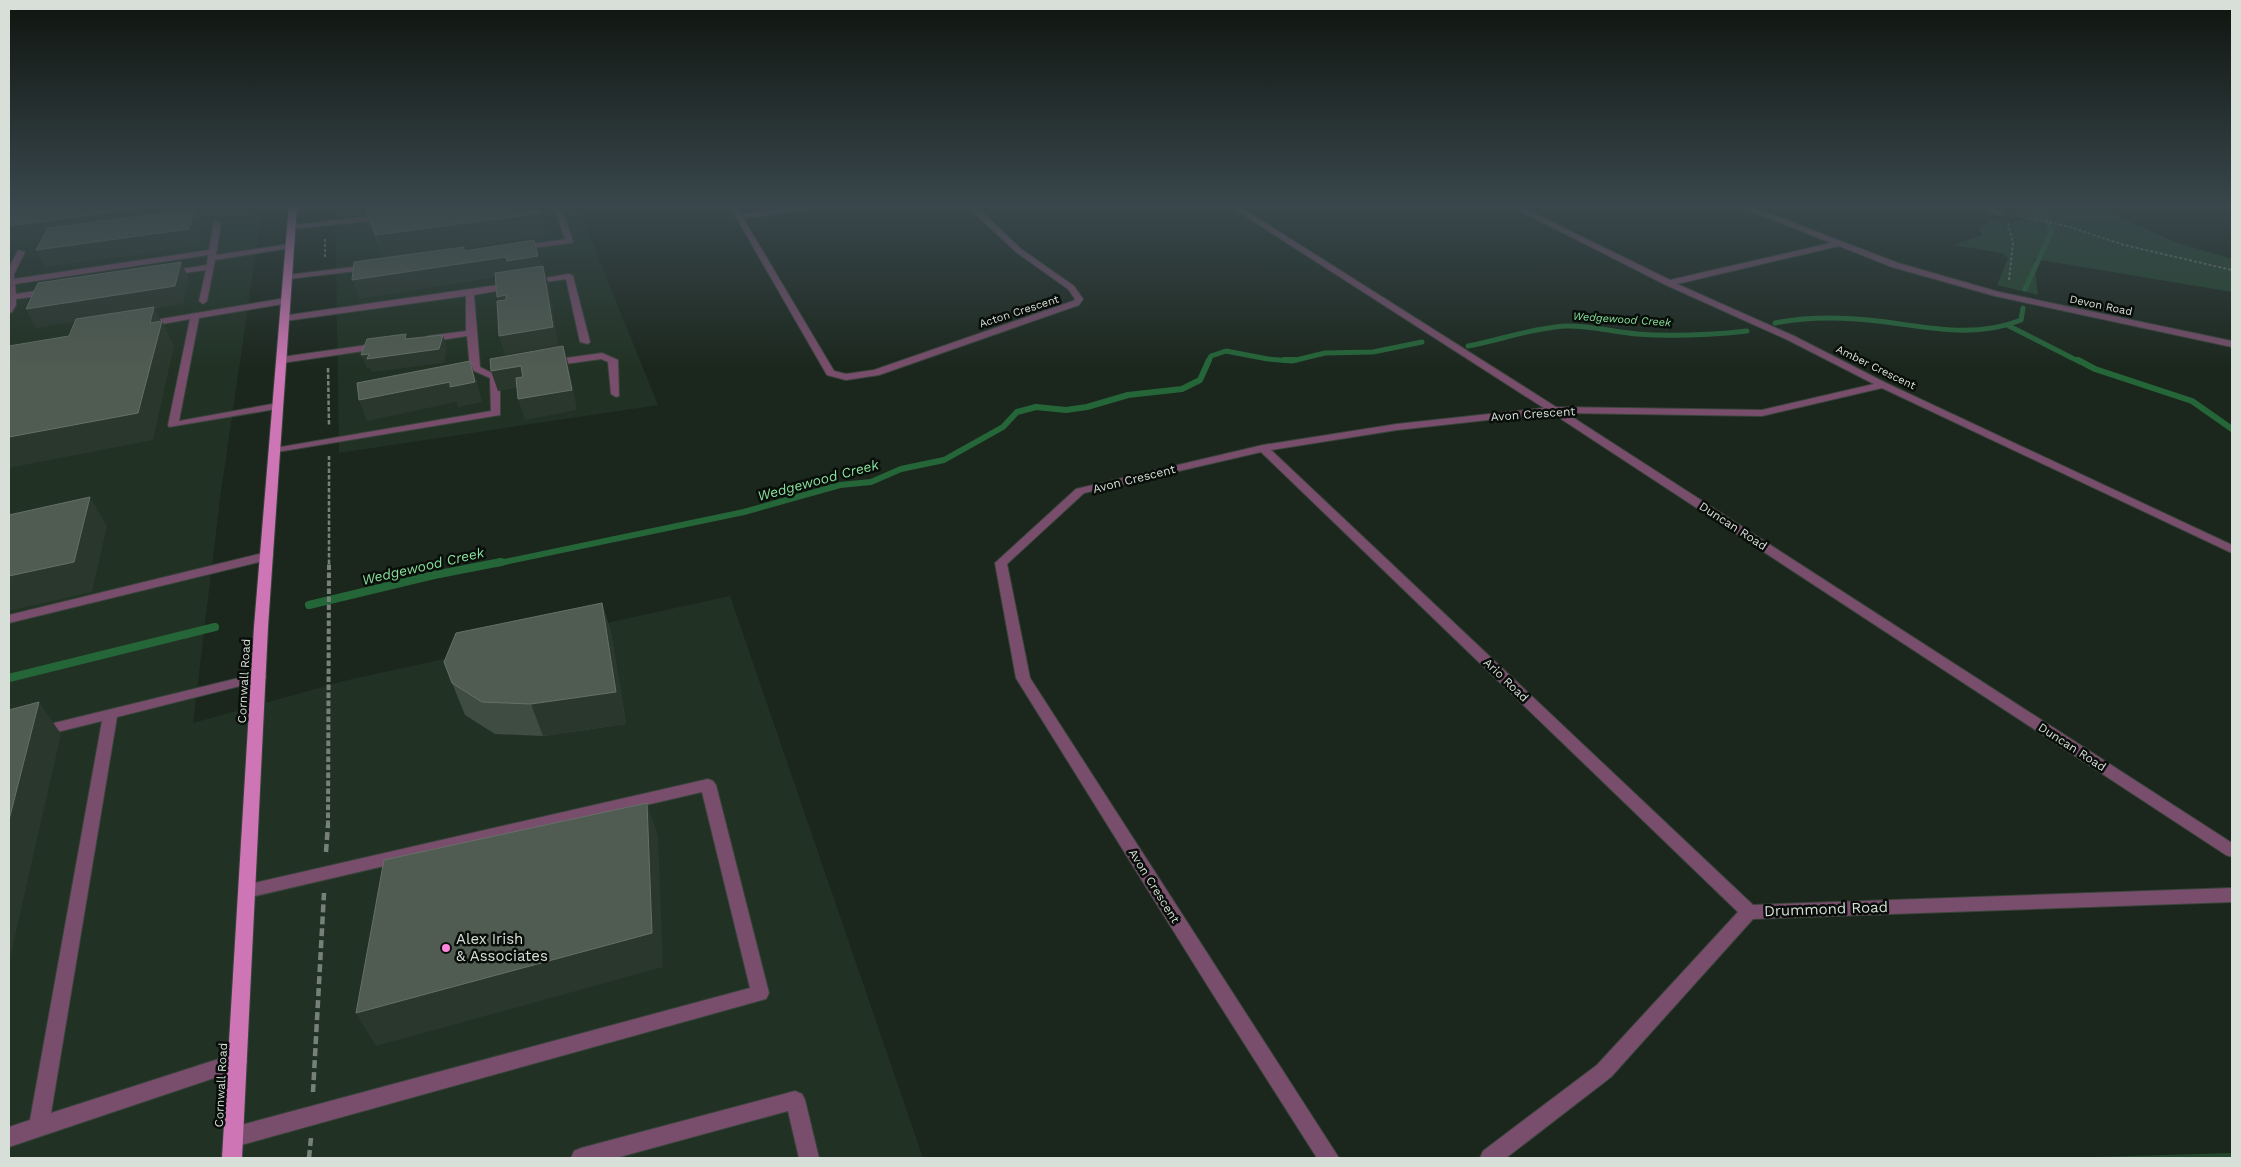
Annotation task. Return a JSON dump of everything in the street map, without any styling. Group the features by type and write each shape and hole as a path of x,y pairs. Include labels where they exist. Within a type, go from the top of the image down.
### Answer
{"main road":[{"name":"Cornwall Road","path":"232,1158 259,677 289,259"}],"street":[{"path":"9,310 12,305 10,298 10,274 17,259"},
{"path":"9,282 208,259"},
{"path":"163,274 210,259"},
{"path":"203,301 212,259"},
{"name":"Acton Crescent","path":"763,259 830,373 854,377 876,373 1076,303 1079,299 1078,295 1072,287 1027,259"},
{"name":"Duncan Road","path":"1317,259 1554,410 2232,850"},
{"name":"Amber Crescent","path":"1621,259 1791,338 1883,385 2232,549"},
{"path":"1669,283 1771,259"},
{"name":"Devon Road","path":"1880,259 1998,294 2232,344"},
{"path":"288,277 382,266"},
{"path":"285,318 470,293 568,276 585,342"},
{"path":"10,298 58,290"},
{"path":"275,451 496,413 495,377 475,369 471,333 470,293"},
{"path":"140,325 286,301"},
{"path":"195,316 173,425 278,406"},
{"path":"423,340 471,333"},
{"path":"282,360 394,344"},
{"path":"543,364 602,356 613,360 616,394"},
{"path":"485,373 504,370"},
{"name":"Avon Crescent","path":"1329,1158 1023,678 1001,563 1080,491 1263,448 1397,427 1554,410 1762,413 1883,385"},
{"name":"Ario Road","path":"1263,448 1749,912"},
{"path":"9,619 267,556"},
{"path":"9,739 259,677"},
{"path":"39,1126 110,715"},
{"path":"234,1137 760,993 708,785 247,891"},
{"name":"Drummond Road","path":"1490,1158 1604,1072 1749,912 2232,894"},
{"path":"9,1137 237,1062"},
{"path":"581,1158 795,1100 810,1158"}],"path":[{"path":"326,259 326,272"},
{"path":"1998,294 2008,281 2013,259"},
{"path":"2186,259 2232,270"},
{"path":"328,353 329,610"}],"shaded area":[{"path":"9,259 255,259 221,491 193,723 348,680 730,596 923,1158 9,1158"},
{"path":"336,259 599,259 658,405 339,453"}],"green space":[{"path":"2007,259 2034,259 2038,295 1997,285"},
{"path":"2037,259 2232,259 2232,292"},
{"path":"2232,1153 2232,1158 2063,1158"}],"building":[{"path":"373,259 490,259 352,280 354,262"},
{"path":"181,262 175,286 26,309 38,283"},
{"path":"543,266 553,327 499,336 497,301 506,300 506,295 497,297 495,273"},
{"path":"154,307 150,323 162,321 138,413 9,437 9,346 69,336 76,319"},
{"path":"406,334 405,339 443,335 439,349 367,359 369,354 361,355 367,339"},
{"path":"563,346 572,390 518,399 516,378 523,377 521,366 491,371 490,359"},
{"path":"470,361 475,382 450,387 450,382 359,400 357,383"},
{"path":"90,497 74,562 9,576 9,515"},
{"path":"602,603 616,692 531,704 482,702 452,683 444,662 456,633"},
{"path":"39,702 9,820 9,710"},
{"path":"647,803 652,933 356,1013 384,860"}],"waterway":[{"name":"Wedgewood Creek","path":"2025,289 2039,259"},
{"name":"Wedgewood Creek","path":"1775,323 1801,319 1839,318 1950,330 1986,329 2021,320 2023,308"},
{"name":"Wedgewood Creek","path":"1468,346 1528,332 1565,326 1637,334 1665,335 1747,331"},
{"path":"2009,326 2080,362"},
{"name":"Wedgewood Creek","path":"1209,360 1211,356 1226,351 1268,359 1292,361 1325,353 1373,352 1422,342"},
{"name":"Wedgewood Creek","path":"495,564 744,512 840,485 871,482 901,469 944,460 1003,427 1017,412 1036,407 1066,410 1087,407 1128,395 1182,389 1200,380 1209,360"},
{"name":"Wedgewood Creek","path":"1284,360 1295,360"},
{"path":"2078,360 2095,369 2192,401 2232,429"},
{"name":"Wedgewood Creek","path":"309,605 434,575 501,562"},
{"name":"Wedgewood Creek","path":"9,678 215,627"}],"place":[{"name":"Alex Irish & Associates","path":"446,948"}]}
